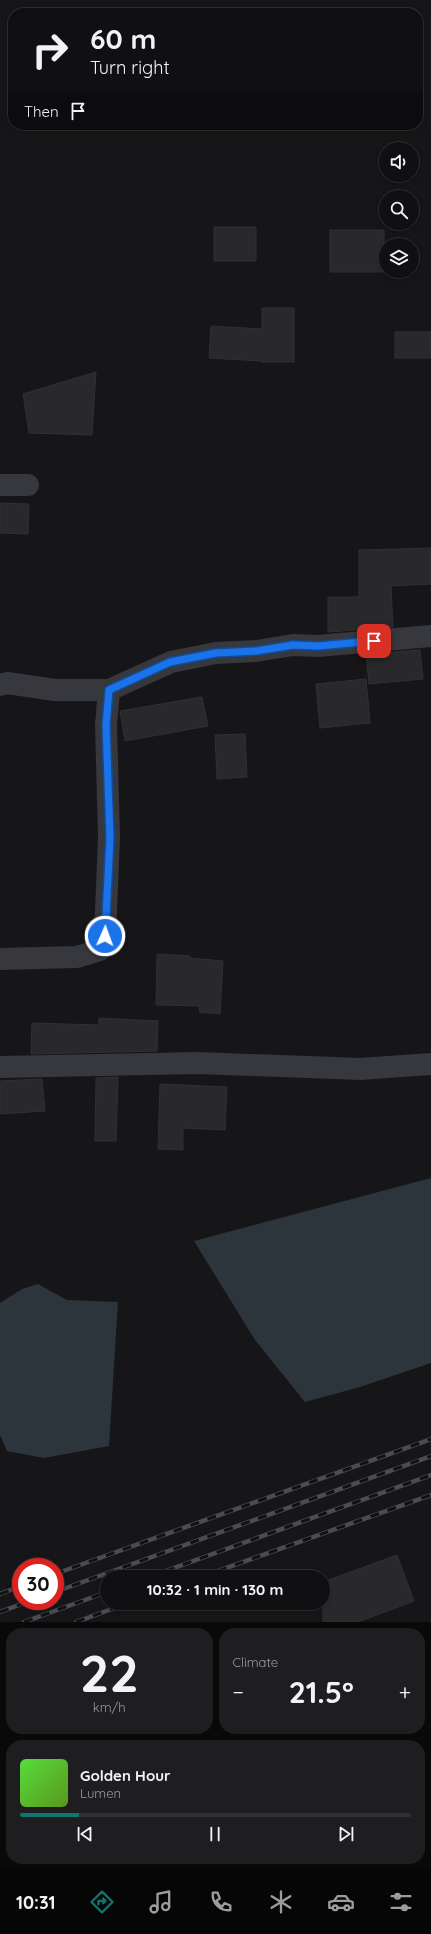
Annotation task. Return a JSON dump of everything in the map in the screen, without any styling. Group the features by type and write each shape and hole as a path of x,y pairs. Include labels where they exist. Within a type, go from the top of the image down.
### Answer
{"street":[{"path":"0,485 28,485"},
{"path":"0,685 7,683 55,690 109,690 170,662 216,653 256,651 293,645 318,646 431,636"},
{"path":"0,958 77,957 100,950 105,936 110,838 106,725 109,690"},
{"path":"0,1067 198,1063 360,1069 431,1064"}],"shaded area":[{"path":"431,1178 431,1363 360,1387 305,1402 255,1340 194,1241"},
{"path":"38,1284 67,1300 118,1302 109,1446 44,1458 7,1451 0,1435 0,1303 22,1289"}],"building":[{"path":"214,227 256,227 256,261 214,261"},
{"path":"330,230 384,230 384,238 379,238 379,272 330,272"},
{"path":"262,308 294,308 294,362 262,362 209,358 211,326 262,329"},
{"path":"395,332 431,332 431,358 395,358"},
{"path":"96,372 92,435 29,433 23,394"},
{"path":"0,503 29,504 28,534 0,533"},
{"path":"431,548 431,584 391,586 393,627 328,632 328,597 359,597 359,550"},
{"path":"420,650 423,679 369,684 366,654"},
{"path":"366,679 370,723 320,728 316,684"},
{"path":"202,697 208,726 125,741 120,711"},
{"path":"245,734 247,777 217,779 215,735"},
{"path":"157,954 190,956 190,958 223,961 220,1014 199,1012 200,1006 156,1005"},
{"path":"99,1018 158,1021 157,1051 31,1054 32,1023 99,1025"},
{"path":"118,1077 116,1141 95,1141 96,1078"},
{"path":"42,1079 45,1111 0,1114 0,1081"},
{"path":"160,1084 227,1087 225,1130 183,1128 183,1150 158,1149"},
{"path":"397,1555 414,1601 358,1622 323,1622 323,1610 330,1610 330,1579"}],"railway":[{"path":"64,1571 431,1439"},
{"path":"64,1589 431,1456"},
{"path":"168,1570 431,1475"},
{"path":"221,1570 431,1495"},
{"path":"0,1594 12,1589"},
{"path":"24,1622 100,1595"},
{"path":"0,1612 12,1608"},
{"path":"76,1622 109,1610"}],"route":[{"path":"105,936 110,838 106,725 109,690 134,677 170,662 216,653 256,651 293,645 318,646 374,641"}]}
